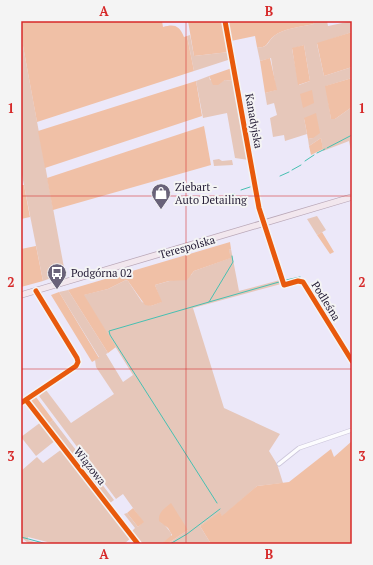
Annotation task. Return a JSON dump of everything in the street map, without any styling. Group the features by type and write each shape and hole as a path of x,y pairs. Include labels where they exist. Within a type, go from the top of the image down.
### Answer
{"main road":[{"name":"Terespolska","path":"21,295 352,197"}],"street":[{"name":"Kanadyjska","path":"225,21 258,200 264,224"},
{"name":"Podleśna","path":"264,224 284,285 298,280 303,282 352,361"},
{"path":"21,403 76,366 78,362 36,291"},
{"name":"Wiązowa","path":"26,400 138,544"},
{"path":"279,464 299,448 352,430"}],"shaded area":[{"path":"21,21 162,21 163,27 176,26 184,37 187,36 194,71 37,122 21,35"},
{"path":"188,21 223,21 229,52 194,56"},
{"path":"227,21 313,21 314,24 293,28 278,33 265,46 257,47 255,36 231,41"},
{"path":"313,21 327,21 328,26 352,21 352,32 317,44 324,76 352,67 352,78 326,86 331,119 335,119 352,107 352,156 349,141 323,151 321,138 309,146 308,139 313,138 304,118 307,134 285,141 284,135 273,137 270,118 277,115 274,103 267,105 265,93 276,90 271,58 260,61 257,47 265,46 278,33 293,28 314,24","holes":["304,45 310,81 299,85 292,49"]},
{"path":"352,32 352,67 324,76 317,43"},
{"path":"21,35 65,273 43,281 21,170"},
{"path":"190,35 194,56 229,52 231,59 194,71 187,36"},
{"path":"304,45 310,81 298,85 292,48"},
{"path":"270,58 277,90 265,93 260,61"},
{"path":"232,68 234,81 225,80 218,85 213,85 209,76"},
{"path":"209,76 210,80 221,82 225,80 234,81 249,160 235,158 227,113 203,118 196,81"},
{"path":"352,78 352,107 335,119 331,119 325,86"},
{"path":"196,81 202,116 45,168 38,131"},
{"path":"312,90 314,103 303,108 300,94"},
{"path":"316,113 320,133 313,138 308,139 304,118"},
{"path":"204,126 211,165 53,210 47,178"},
{"path":"321,138 323,149 311,155 309,146"},
{"path":"219,159 222,161 232,160 233,165 214,166 213,160"},
{"path":"21,185 24,185 30,217 21,219"},
{"path":"317,216 326,230 317,235 307,219"},
{"path":"322,232 334,252 330,254 317,235"},
{"path":"230,242 231,249 229,250 231,258 194,271 187,280 169,281 155,285 162,302 151,306 145,305 126,280 108,289 84,295 116,347 108,353 68,290"},
{"path":"36,246 43,281 21,287 21,249"},
{"path":"231,249 239,291 280,280 281,284 193,308 224,408 280,434 269,451 277,464 283,483 257,486 222,517 220,513 200,526 211,544 167,544 188,530 161,523 164,524 171,533 171,537 161,544 142,544 132,531 135,528 124,514 127,513 138,527 143,522 123,494 116,499 39,396 46,390 71,423 114,394 96,367 95,360 99,357 59,292 68,290 108,353 106,354 123,382 133,375 83,295 108,289 126,280 142,302 151,306 161,302 155,285 191,275 194,271 230,258 229,250"},
{"path":"59,292 99,358 92,362 51,295"},
{"path":"36,397 53,420 48,424 30,401"},
{"path":"53,420 114,500 110,503 48,424"},
{"path":"41,422 56,440 36,456 21,437"},
{"path":"352,441 352,544 211,544 200,526 220,512 222,516 257,486 289,482 331,449 334,457"},
{"path":"62,449 131,538 124,544 55,544 28,537 28,540 41,544 29,544 21,537 21,471 37,457 43,463"},
{"path":"171,503 188,530 167,544 161,544 172,535 168,528 159,521 161,513"},
{"path":"133,508 144,522 138,527 127,513"}],"waterway":[{"path":"327,148 352,135"},
{"path":"317,153 325,149"},
{"path":"305,161 314,155"},
{"path":"292,170 301,165"},
{"path":"280,176 289,172"},
{"path":"241,190 250,187"},
{"path":"222,203 225,198 234,194"},
{"path":"217,503 110,335 109,331 209,302 233,262 232,256"},
{"path":"286,280 300,277"},
{"path":"209,302 279,282"},
{"path":"170,544 187,534 220,509"},
{"path":"21,537 47,544"}],"cycle path":[{"path":"225,21 259,208 284,285 298,281 303,282 352,361"},
{"path":"21,403 76,366 78,362 36,291"},
{"path":"26,400 138,544"}],"place":[{"name":"Ziebart - Auto Detailing","path":"161,210"},
{"name":"Podgórna 02","path":"57,290"}]}
